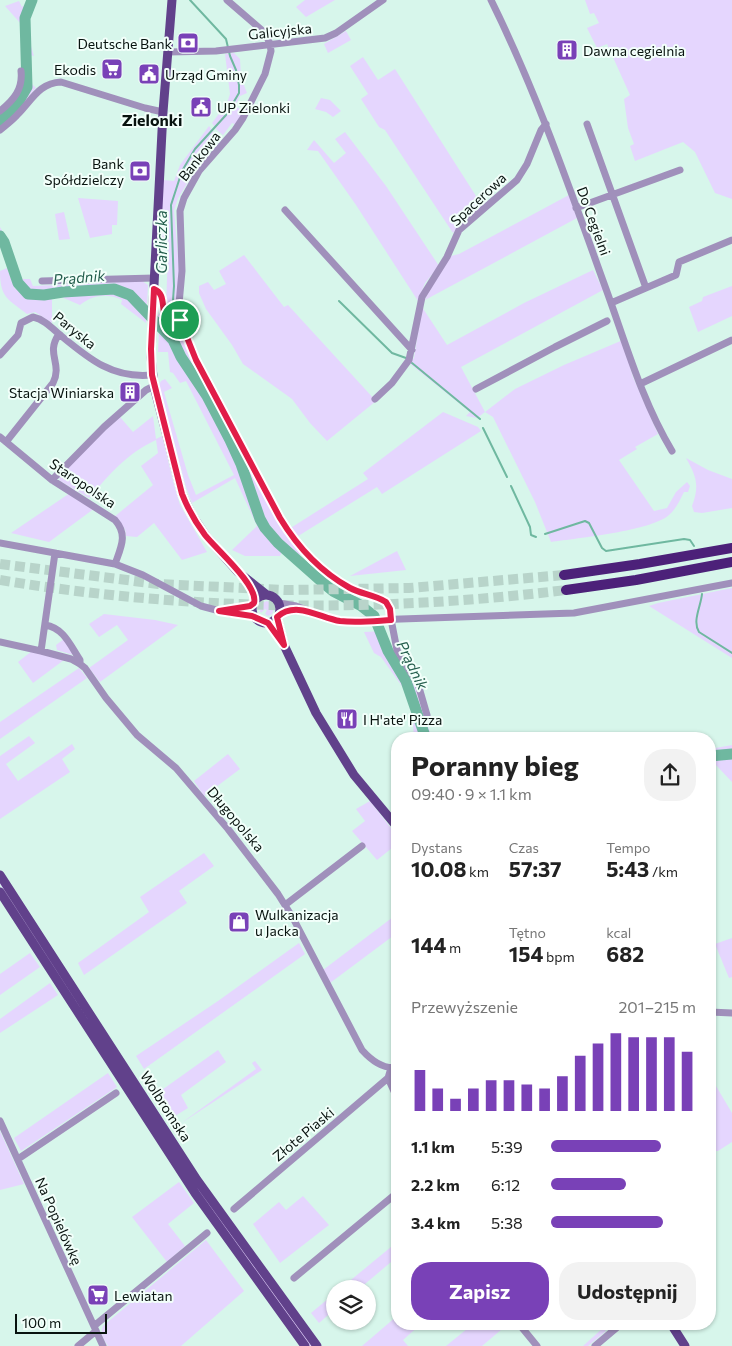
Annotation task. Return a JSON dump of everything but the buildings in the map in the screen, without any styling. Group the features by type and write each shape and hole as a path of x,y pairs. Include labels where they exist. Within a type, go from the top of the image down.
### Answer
{"highway":[{"path":"564,575 732,548"},
{"path":"566,590 636,580 732,562"}],"main road":[{"path":"172,0 163,112 154,278 152,375 180,486 188,507 206,536 244,577 267,595 274,597 279,603 280,610 278,616 284,645"},
{"path":"244,577 254,595 253,611 256,618 271,626 284,645 316,713 336,747 354,775 391,820"},
{"path":"254,602 267,595"},
{"path":"266,622 272,621 278,616"},
{"name":"Wolbromska","path":"0,875 197,1180 317,1346"},
{"name":"Wolbromska","path":"0,892 190,1186 305,1346"},
{"path":"675,1330 684,1346"}],"street":[{"path":"227,0 265,34 270,44"},
{"name":"Galicyjska","path":"168,52 216,51 324,38 383,0"},
{"name":"Do Cegielni","path":"491,0 507,32 546,124 640,384 672,451"},
{"name":"Bankowa","path":"270,44 271,51 264,74 243,118 200,171 184,198 180,211 182,271 179,304 180,320 196,360 290,535 302,549 337,580 356,591 386,602 390,609 397,650 418,684 427,715"},
{"path":"0,130 12,110 22,79 21,71"},
{"path":"0,111 12,110 34,95 43,86 53,82 61,82 163,112"},
{"name":"Spacerowa","path":"375,399 399,375 409,360 422,297 447,258 459,230 503,194 516,180 527,164 540,130 546,124"},
{"path":"586,124 646,288"},
{"path":"576,208 680,170"},
{"path":"285,210 412,350"},
{"path":"611,303 676,275 679,262 732,240"},
{"path":"42,281 154,278"},
{"path":"154,289 160,293 164,312 180,320"},
{"name":"Paryska","path":"0,356 18,335 20,323 33,317 39,318 95,362 135,377 152,375"},
{"path":"476,389 607,321"},
{"path":"3,439 53,383 56,376 56,366 52,345 59,334"},
{"path":"640,384 732,340"},
{"path":"52,480 104,427 146,390 154,386"},
{"name":"Staropolska","path":"3,439 52,480 115,520 123,533 123,541 115,564"},
{"path":"0,543 115,564 143,575 194,603 219,611 256,618"},
{"path":"41,651 55,553"},
{"path":"279,603 343,621 574,613 732,583"},
{"path":"219,611 244,607 254,602"},
{"path":"278,616 289,611 306,610"},
{"path":"45,625 55,627 61,631 80,660 80,664"},
{"path":"0,642 71,659 80,664"},
{"name":"Długopolska","path":"80,664 137,735 176,768 261,870 285,905 359,1046 374,1061 391,1067"},
{"path":"285,905 362,846"},
{"path":"716,1012 732,1013"},
{"path":"391,1073 388,1078 391,1085"},
{"name":"Złote Piaski","path":"234,1209 388,1078"},
{"path":"18,1159 116,1093"},
{"name":"Na Popielówkę","path":"0,1121 103,1346"},
{"path":"294,1278 391,1198"},
{"path":"78,1346 95,1329 207,1233"},
{"path":"524,1330 537,1346"},
{"path":"595,1346 613,1330"}],"shaded area":[{"path":"30,0 35,0 31,16 29,16 30,43 34,56 23,53 21,24 5,6 19,1 22,7"},
{"path":"305,0 335,0 306,17 296,7"},
{"path":"585,0 732,0 732,199 715,193 695,152 683,142 635,161 630,146 634,144 628,128 624,99 630,95 607,44 597,48 587,28 599,23 594,13 590,14"},
{"path":"346,31 351,40 328,53 324,44"},
{"path":"234,53 240,59 241,78 247,93 240,96 235,106 244,111 237,125 232,123 223,135 212,123 227,103 230,94 225,54"},
{"path":"24,56 29,59 29,81 36,88 16,111 10,106 23,82"},
{"path":"363,57 378,80 395,69 483,207 453,233 385,130 379,127 361,99 368,94 350,66"},
{"path":"321,98 330,100 341,111 333,117 326,112 315,109"},
{"path":"8,109 13,114 0,126 0,116"},
{"path":"209,126 214,133 192,161 198,166 178,198 174,210 179,270 176,314 169,314 166,308 168,250 162,249 160,236 163,180 174,181 180,165"},
{"path":"345,132 386,186 439,266 425,283 418,301 356,205 318,151 307,150 314,140 334,163 346,153 335,139"},
{"path":"569,195 577,218 425,300 431,285 451,256 459,254"},
{"path":"78,198 118,201 117,225 112,225 112,234 90,238"},
{"path":"64,212 70,239 59,240 55,214"},
{"path":"0,227 12,249 20,279 30,279 33,286 142,281 148,285 146,323 121,304 122,300 111,296 95,297 80,305 59,296 52,297 52,323 35,312 27,314 6,297 2,287 0,271 7,268 15,289 18,287 0,243"},
{"path":"244,255 284,307 288,305 376,401 327,441 310,423 292,399 243,364 206,309 199,293 199,286 208,282 214,290 226,284 219,271"},
{"path":"593,270 603,290 461,367 485,412 477,418 466,416 470,412 409,363 414,358 422,307 447,345 524,303"},
{"path":"732,286 732,316 698,332 689,307 702,301 703,297"},
{"path":"158,314 171,319 171,332 158,322"},
{"path":"176,321 205,382 203,384 178,346 175,329"},
{"path":"159,330 174,346 220,426 257,521 262,530 282,552 280,556 245,556 232,550 257,526 235,478 192,503 159,385 161,381 165,379 172,388 164,392 188,475 196,495 234,475 186,381 180,383 173,373 170,372 168,352 158,352"},
{"path":"623,340 633,377 658,434 635,447 637,449 619,460 654,511 667,508 676,492 687,482 690,486 688,492 684,492 676,507 660,521 631,530 551,542 535,502 493,417 485,412 515,389 564,365"},
{"path":"443,412 478,427 481,431 382,494 377,487 295,538 289,529 368,479 363,473"},
{"path":"223,413 248,465 305,554 296,555 264,522 238,452 220,414"},
{"path":"153,416 156,439 162,436 180,505 207,552 182,560 154,523 137,537 126,536 125,529 114,517 153,485 141,466 158,453 156,440 127,458 89,498 60,481 59,477 120,417 133,432"},
{"path":"686,458 708,470 732,479 732,508 702,513 694,512 692,506 696,492 696,481"},
{"path":"70,493 95,508 49,542 11,533"},
{"path":"397,551 406,570 350,576"},
{"path":"732,588 732,658 649,606 658,603"},
{"path":"267,601 272,603 274,609 272,614 268,616 265,614 267,610 265,609 261,613 259,609 262,603"},
{"path":"104,614 155,620 178,625 100,682 89,668 128,640 117,625 99,637 89,624"},
{"path":"385,631 402,665 416,684 430,732 414,732 411,699 381,657 374,653 364,632"},
{"path":"64,639 73,655 57,650 56,645"},
{"path":"32,651 64,660 33,683 18,662"},
{"path":"79,668 87,678 0,739 0,722"},
{"path":"29,736 35,743 6,764 18,781 72,744 75,749 62,759 70,772 0,819 0,756"},
{"path":"732,745 732,782 716,765 716,748"},
{"path":"228,754 240,769 204,796 194,781"},
{"path":"370,801 391,828 391,849 377,860 352,831 365,821 356,809"},
{"path":"204,853 214,866 179,891 187,903 84,975 78,963 149,912 140,897"},
{"path":"0,881 312,1346 310,1346 201,1196 0,884"},
{"path":"391,919 391,937 330,983 323,970"},
{"path":"732,938 732,977 729,978 716,944"},
{"path":"299,943 305,954 144,1069 136,1056 218,1001"},
{"path":"30,953 40,967 0,995 0,974"},
{"path":"50,983 58,995 0,1033 0,1019"},
{"path":"218,1050 226,1062 181,1095 188,1108 175,1116 159,1092"},
{"path":"255,1061 262,1070 180,1124 256,1069 252,1063"},
{"path":"108,1073 117,1087 21,1151 14,1138"},
{"path":"716,1086 732,1113 732,1142 716,1151"},
{"path":"0,1131 24,1184 0,1190"},
{"path":"179,1182 194,1203 168,1224 185,1246 167,1262 132,1217"},
{"path":"303,1196 329,1225 280,1263 253,1224 279,1202 286,1210"},
{"path":"206,1240 244,1291 181,1346 108,1346 102,1334 103,1326"},
{"path":"391,1247 391,1262 370,1280 351,1280"},
{"path":"326,1300 326,1317 319,1323 311,1313"},
{"path":"391,1321 391,1330 414,1330 403,1340 408,1346 362,1346"},
{"path":"466,1330 501,1330 482,1346 446,1346"},
{"path":"601,1330 606,1331 588,1346 583,1346"}],"waterway":[{"name":"Prądnik","path":"0,122 16,106 27,87 25,18 32,0"},
{"name":"Garliczka","path":"172,314 174,286 171,205 182,171 195,149 226,115 239,93 236,70 226,39 190,0"},
{"name":"Prądnik","path":"0,236 4,242 18,283 28,294 44,295 114,289 130,295 173,340 181,357 207,396 230,440 265,528 278,543 333,591 360,605 374,616 388,651 406,681 424,732"},
{"path":"339,301 392,353 406,358"},
{"name":"Garliczka","path":"172,318 173,340"},
{"path":"412,363 480,419"},
{"path":"483,428 507,477"},
{"path":"511,486 530,527 531,535 536,537"},
{"path":"545,534 585,521 589,523 602,548 606,551 684,539 690,540 694,546"},
{"path":"702,594 696,623 699,632 732,653"},
{"path":"716,755 732,754"}],"tunnel":[{"path":"0,564 158,584 286,590 409,588 564,575"},
{"path":"0,580 141,598 283,605 425,602 566,590"}],"place":[{"name":"Deutsche Bank","path":"188,43"},
{"name":"Dawna cegielnia","path":"567,50"},
{"name":"Ekodis","path":"112,69"},
{"name":"Urząd Gminy","path":"149,74"},
{"name":"UP Zielonki","path":"201,107"},
{"name":"Bank Spółdzielczy","path":"140,171"},
{"name":"Stacja Winiarska","path":"130,392"},
{"name":"I H'ate' Pizza","path":"347,719"},
{"name":"Wulkanizacja u Jacka","path":"239,922"},
{"name":"Lewiatan","path":"98,1295"}],"district":[{"name":"Zielonki","path":"152,119"}],"route":[{"path":"154,289 162,296 164,312 180,320 196,360 290,535 302,549 337,580 356,591 386,602 390,609 391,620 343,621 331,619 306,610 285,612 277,617 284,645 268,623 252,616 219,611 250,606 255,601 244,577 200,528 182,494 152,375 151,349 154,289"}]}
